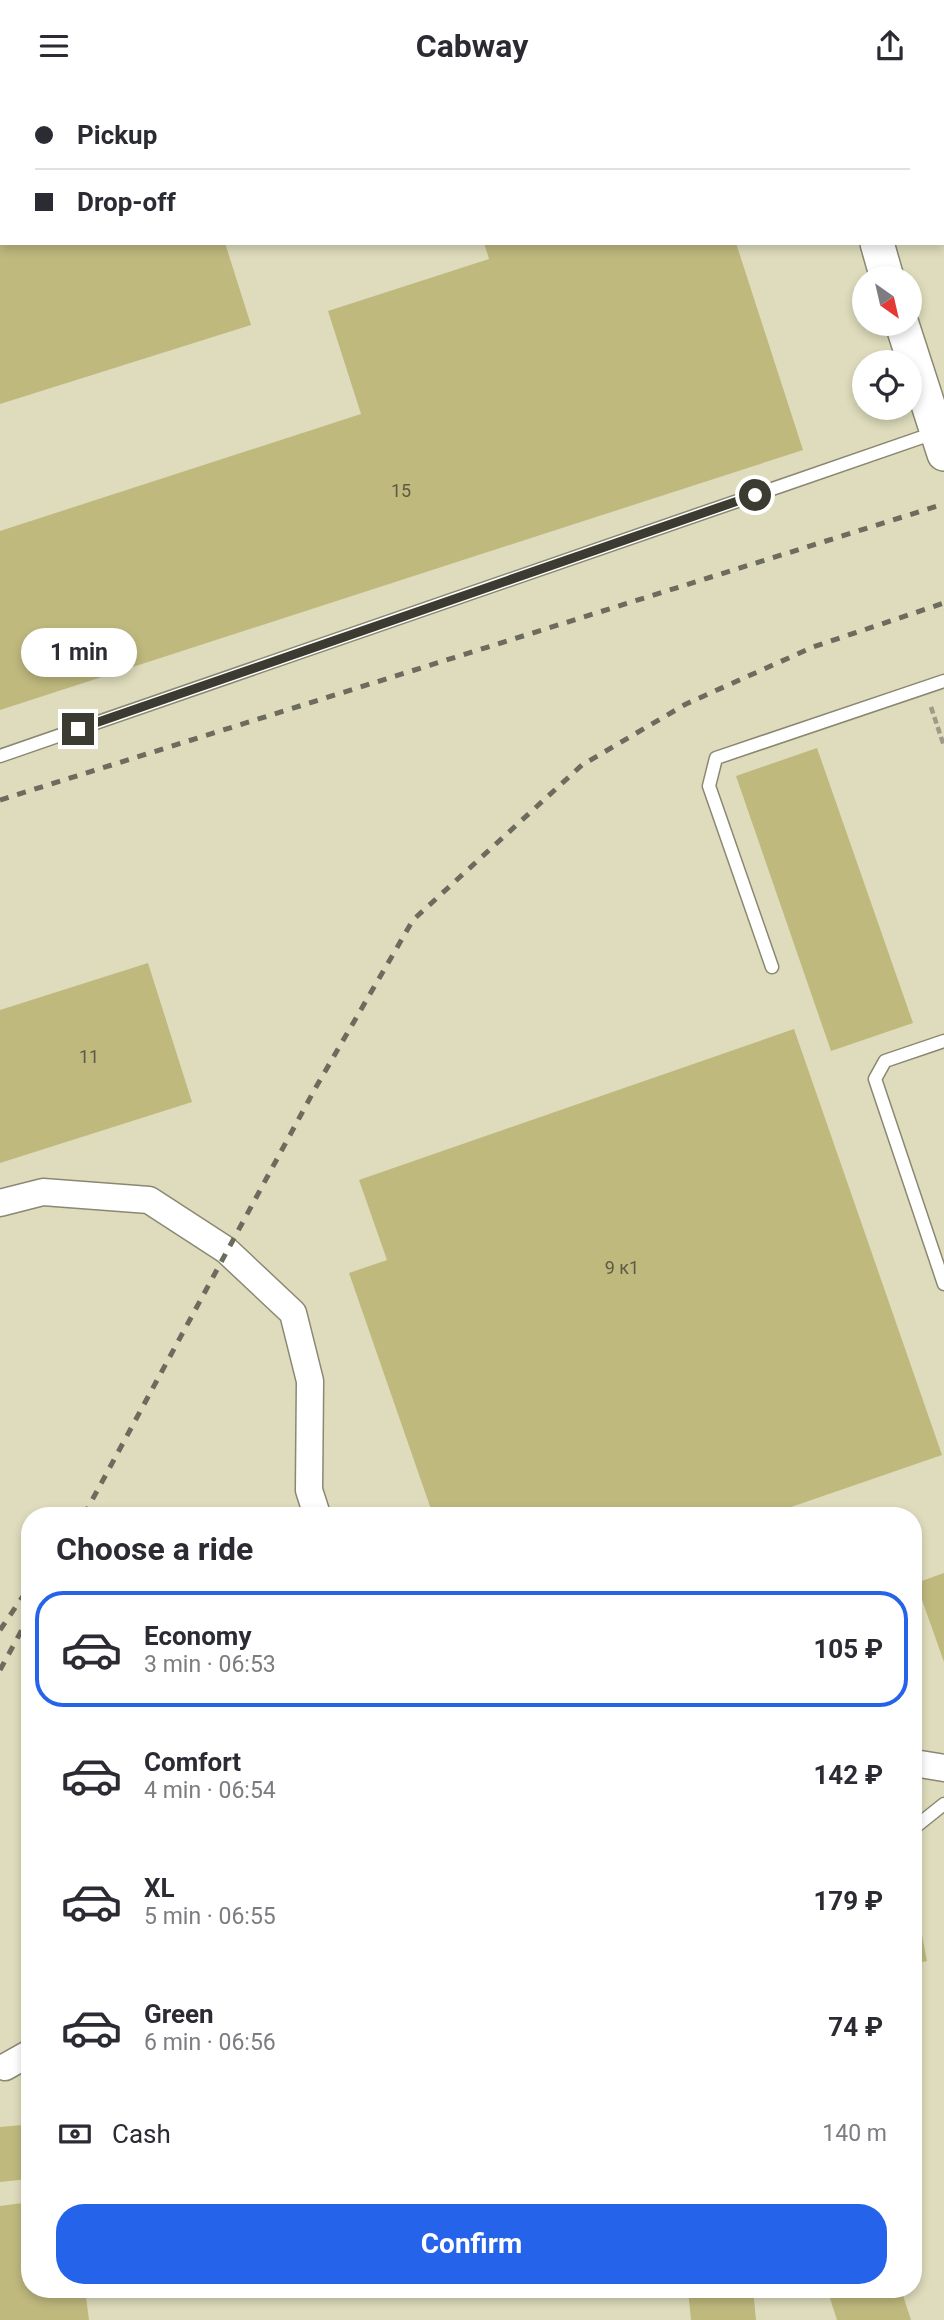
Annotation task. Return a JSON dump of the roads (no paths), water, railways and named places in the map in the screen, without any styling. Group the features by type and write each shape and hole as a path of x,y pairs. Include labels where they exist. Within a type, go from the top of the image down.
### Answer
{"street":[{"path":"878,245 884,266"},
{"path":"906,336 940,443"},
{"path":"0,1203 43,1192 149,1201 226,1250 293,1313 310,1381 309,1490 314,1507"},
{"path":"922,1764 944,1768"},
{"path":"5,2067 21,2058"}],"lane":[{"path":"0,756 940,443"},
{"path":"772,967 709,786 716,758 944,681"},
{"path":"944,1041 885,1061 875,1079 944,1285"},
{"path":"922,1822 944,1804"}],"railway":[{"path":"0,800 944,504"},
{"path":"88,1507 316,1087 413,920 582,765 686,704 813,647 944,603"},
{"path":"0,1630 21,1599"},
{"path":"0,1670 21,1632"}]}
